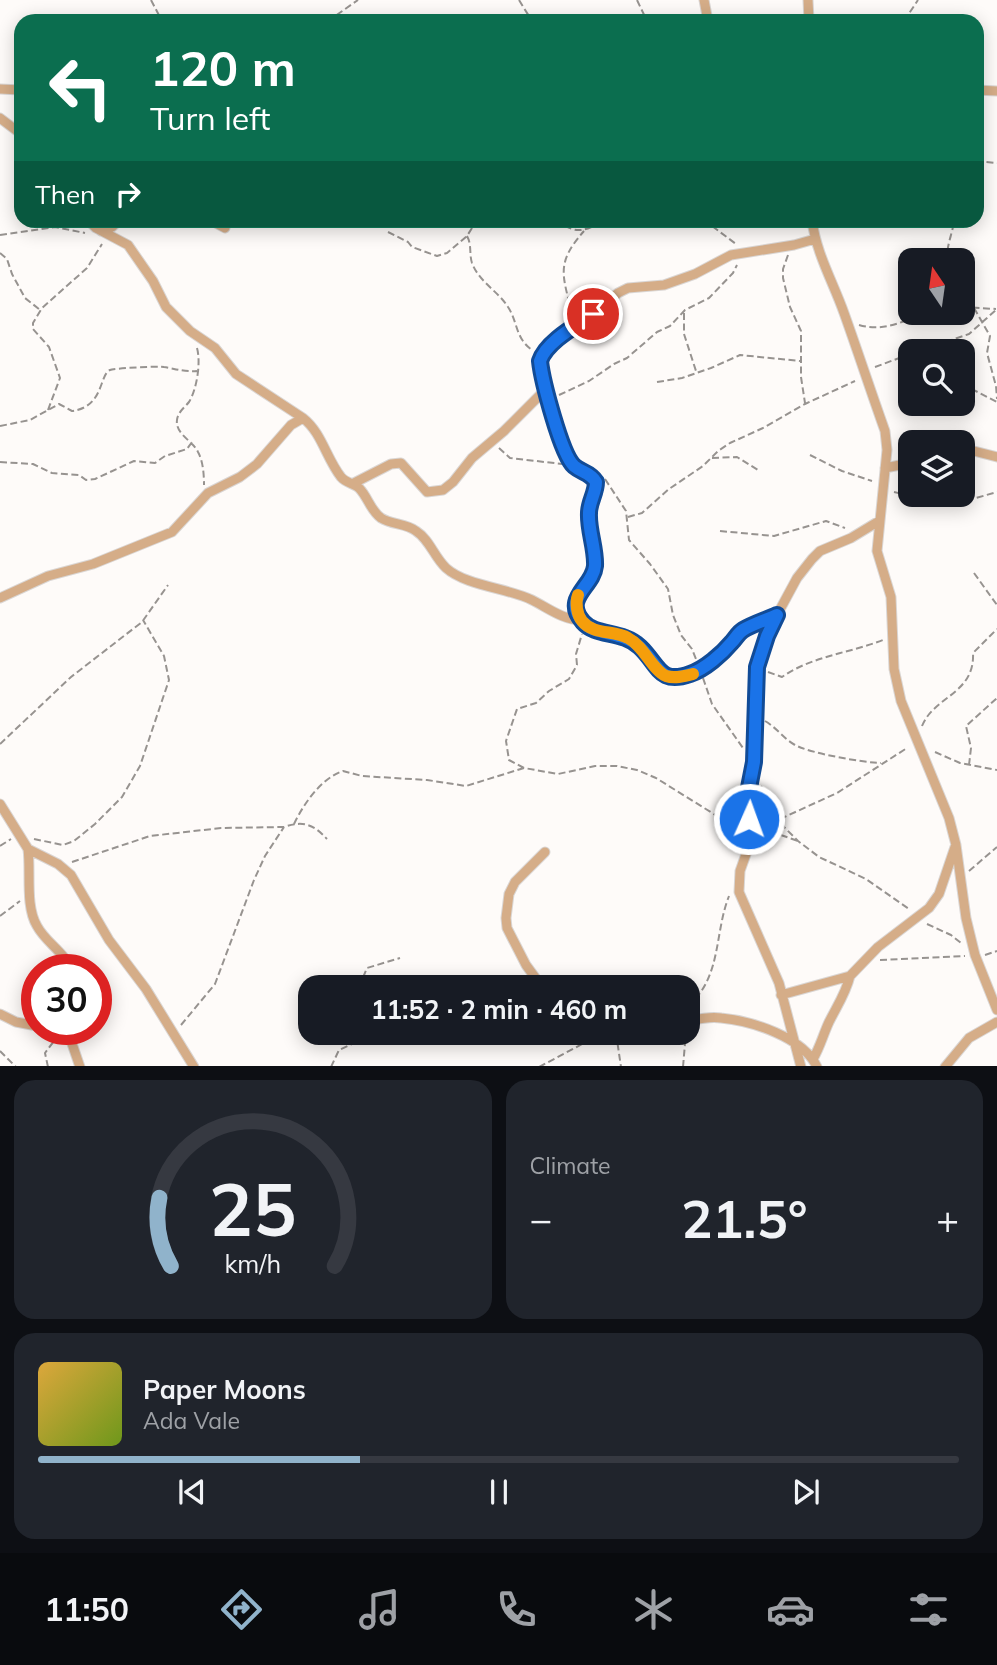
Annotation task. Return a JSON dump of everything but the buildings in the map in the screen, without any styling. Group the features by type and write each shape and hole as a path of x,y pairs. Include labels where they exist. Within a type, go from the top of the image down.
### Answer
{"street":[{"path":"0,118 14,129"},
{"path":"99,228 128,245 153,281 166,307 196,336 215,348 236,374 303,418 319,438 340,476 345,482 359,488 379,517 414,529 451,571 530,599 572,620 581,620"},
{"path":"104,232 110,228"},
{"path":"813,228 885,431 887,450 877,551 891,597 894,669 901,701 948,818 956,845 966,918 975,955 997,1010"},
{"path":"777,615 741,631 700,669 685,676 670,678 662,675 635,642 625,636 590,628 581,620 576,600 590,580 595,565 588,515 596,482 587,472 574,466 561,440 541,372 541,357 575,325 628,288 664,285 745,252 815,239"},
{"path":"352,484 391,464 401,463 427,492 443,490 482,449 547,392"},
{"path":"0,598 48,576 93,564 172,532 205,496 240,477 257,464 291,425 303,418"},
{"path":"975,451 997,457"},
{"path":"885,468 898,465"},
{"path":"801,1066 774,969 739,892 738,881 750,843 746,803 753,766 757,667 767,636 797,578 820,551 863,532 879,521"},
{"path":"0,802 28,849 31,870 30,896 35,924 63,954"},
{"path":"782,995 850,975 878,947 929,908 939,894 956,845"},
{"path":"28,849 61,866 71,875 109,940 146,989 194,1066"},
{"path":"533,975 508,928 506,918 509,894 515,883 545,852"},
{"path":"700,1019 719,1017 769,1030 796,1042 815,1063 828,1024 847,989 850,975"},
{"path":"0,1014 9,1020 21,1023"},
{"path":"945,1066 970,1038 997,1022"},
{"path":"70,1045 80,1066"}],"path":[{"path":"338,14 358,0"},
{"path":"0,235 48,228"},
{"path":"60,228 91,234 104,232"},
{"path":"387,232 408,242 412,247 437,256 452,249 472,228"},
{"path":"566,228 575,232 590,228"},
{"path":"547,392 561,396 589,382 627,358 657,332 670,326 685,310 709,298 733,273 745,252 714,228"},
{"path":"947,248 953,228"},
{"path":"575,325 563,269 568,250 583,231"},
{"path":"48,411 60,378 49,348 33,329 33,323 40,310 87,268 104,232"},
{"path":"467,236 471,244 472,264 508,307 523,344 541,357"},
{"path":"794,245 783,269 790,307 801,331 805,404"},
{"path":"0,253 7,259 13,278 25,298 36,304 40,310"},
{"path":"957,339 969,334 997,309 975,308"},
{"path":"975,309 990,336 987,353 997,401"},
{"path":"685,310 684,334 696,372"},
{"path":"846,319 872,329 898,322"},
{"path":"196,336 200,360 194,389 188,404 177,416 176,424 179,431 192,442 202,462 205,496"},
{"path":"657,382 682,378 740,355 801,362"},
{"path":"627,518 642,513 668,489 703,466 730,443 898,359"},
{"path":"0,426 26,422 59,404 72,411 88,406 104,383 105,373 111,370 159,366 184,372 197,371"},
{"path":"993,376 997,380"},
{"path":"975,390 997,401"},
{"path":"0,462 33,464 52,473 79,475 86,480 134,461 155,463 164,456 187,449 192,442"},
{"path":"493,442 510,458 574,466"},
{"path":"810,455 858,477 931,499 949,497 968,500 997,492"},
{"path":"710,458 737,457 758,470"},
{"path":"587,472 608,481 621,501 627,518 629,540 668,589 673,615 681,635 692,649 712,704 753,766 780,819 798,841 820,857 866,879 928,926 951,935 975,955"},
{"path":"720,531 774,537 826,521 863,532"},
{"path":"974,573 997,605"},
{"path":"0,744 71,677 144,620 154,601 168,585"},
{"path":"991,599 997,598"},
{"path":"21,836 48,844 62,845 74,841 122,797 140,766 169,680 164,656 144,620"},
{"path":"581,620 582,635 576,654 576,670 536,703 517,709 509,728 506,748 509,760 524,768 548,774 595,766 637,770 665,783 717,816 798,841"},
{"path":"780,819 837,793 883,762 902,753 916,739 926,714 950,697 969,677 974,665 973,653 997,629"},
{"path":"757,667 773,676 782,677 816,659 846,653 892,636"},
{"path":"969,765 971,748 965,726 997,698"},
{"path":"757,716 805,750 883,762"},
{"path":"922,753 935,752 969,765 997,771"},
{"path":"294,824 315,792 329,778 342,771 362,776 428,780 466,786 524,768"},
{"path":"61,866 101,850 150,836 221,828 309,824 327,839"},
{"path":"173,1034 215,984 254,880 265,856 285,827"},
{"path":"961,878 997,847"},
{"path":"700,993 710,977 717,955 725,906 738,881"},
{"path":"0,916 11,906 30,896"},
{"path":"862,964 889,959 975,955"},
{"path":"364,975 367,968 400,958"},
{"path":"48,1066 45,1053 52,1045"},
{"path":"331,1066 340,1050 350,1045"},
{"path":"539,1066 580,1045"},
{"path":"618,1045 621,1066"},
{"path":"682,1066 685,1045"},
{"path":"0,1051 16,1066"}],"slow traffic":[{"path":"578,595 576,600 581,620 590,628 625,636 635,642 662,675 670,678 693,674"}],"route":[{"path":"593,314 548,348 540,361 561,440 570,460 596,482 588,515 595,565 590,580 578,593 577,608 581,620 590,628 625,636 635,642 662,675 670,678 694,674 722,652 741,631 777,615 757,667 754,762 746,803 749,819"}]}
